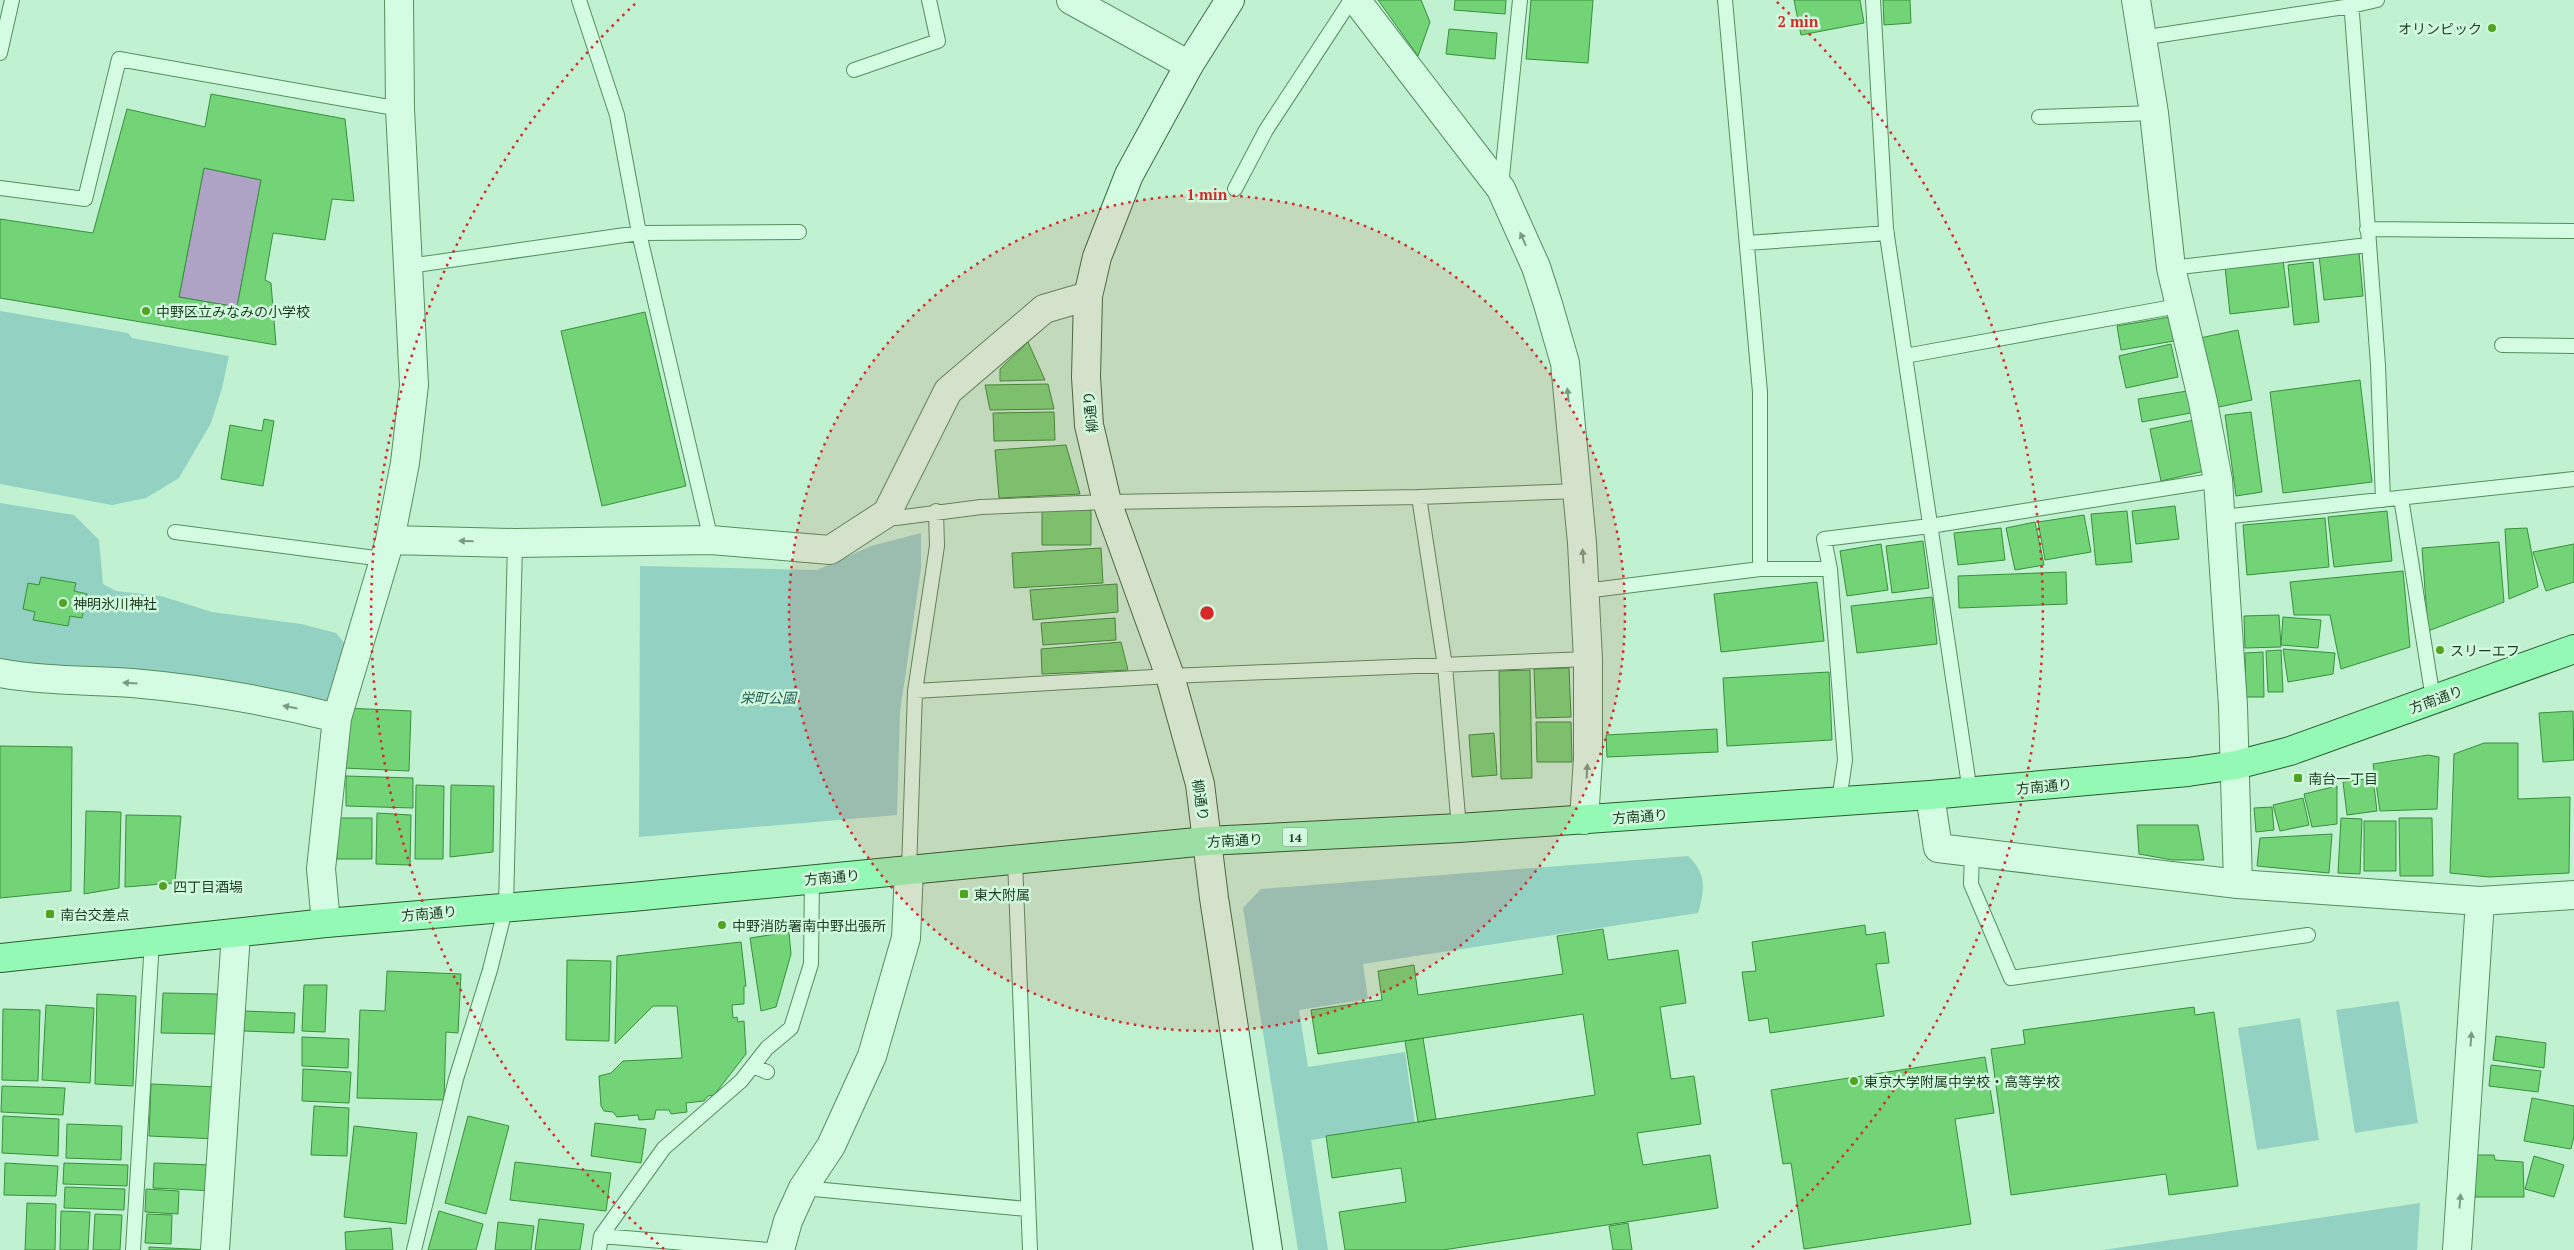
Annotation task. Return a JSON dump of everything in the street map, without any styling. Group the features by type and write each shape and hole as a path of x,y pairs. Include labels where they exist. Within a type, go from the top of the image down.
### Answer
{"main road":[{"name":"方南通り","path":"0,958 326,922 632,897 1207,841 1584,820 1930,796 2159,775 2236,765 2334,736 2433,699 2573,653"}],"street":[{"path":"326,922 321,869 338,718 386,550 405,462 414,385 400,109 399,0"},
{"path":"1071,0 1189,65"},
{"name":"柳通り","path":"1230,0 1189,65 1129,175 1098,257 1088,296 1086,377 1089,425 1107,502 1170,676 1200,784 1268,1250"},
{"path":"1356,0 1501,189 1536,267 1564,363 1578,491 1588,659 1588,758 1584,820"},
{"path":"2136,0 2154,113 2171,268 2178,306 2203,402 2218,480 2222,517 2236,765 2238,884"},
{"path":"386,550 515,543 711,540 830,550 887,513 948,391 1044,309 1088,296"},
{"path":"0,672 29,678 131,683 207,690 338,718"},
{"path":"1930,796 1938,848 2238,884 2480,901 2574,895"},
{"path":"780,1250 788,1221 803,1188 831,1146 841,1105 872,1056 906,938 909,870"},
{"path":"2457,1250 2480,901"},
{"path":"215,1250 236,933"}],"lane":[{"path":"0,53 12,0"},
{"path":"579,0 617,115 639,233 711,540"},
{"path":"854,70 938,41 929,0"},
{"path":"1235,189 1266,130 1351,0"},
{"path":"1501,189 1520,0"},
{"path":"1725,0 1760,392 1760,569"},
{"path":"1873,0 1887,234 1970,792"},
{"path":"2141,38 2377,0"},
{"path":"2351,3 2378,365 2383,500"},
{"path":"0,188 85,199 119,59 400,109"},
{"path":"2039,117 2154,113"},
{"path":"2367,229 2574,232"},
{"path":"409,266 639,233 799,232"},
{"path":"1747,243 1887,234"},
{"path":"2171,268 2368,245"},
{"path":"1905,356 2178,306"},
{"path":"2502,345 2574,346"},
{"path":"1840,801 1845,760 1830,569 1824,539 1930,526 2218,480"},
{"path":"2222,517 2574,480"},
{"path":"887,513 896,518 936,511 1107,502 1419,497 1578,491"},
{"path":"1419,497 1445,666 1460,828"},
{"path":"2401,498 2433,699"},
{"path":"909,870 915,690 937,546 936,511"},
{"path":"175,532 386,550"},
{"path":"414,1250 456,1079 490,970 506,906 515,543"},
{"path":"1585,591 1760,569 1830,569"},
{"path":"915,690 1170,676 1588,659"},
{"path":"1972,852 1971,884 2011,978 2308,935"},
{"path":"1015,860 1030,1250"},
{"path":"600,1243 664,1148 741,1082 767,1048 791,1028 811,964 812,878"},
{"path":"133,1250 152,941"},
{"path":"754,1066 767,1072"},
{"path":"803,1188 1027,1209"},
{"path":"600,1243 769,1250"}],"green space":[{"path":"0,311 128,333 132,338 229,356 222,388 211,423 179,478 146,498 112,505 0,484"},
{"path":"0,503 74,515 99,540 103,584 116,591 161,596 212,612 301,624 336,633 363,666 327,707 151,677 0,679"},
{"name":"栄町公園","path":"921,533 921,568 900,712 897,815 639,837 640,566 817,570 871,546"},
{"path":"1688,856 1699,869 1703,882 1698,913 1363,964 1368,999 1299,1010 1308,1067 1405,1052 1415,1123 1311,1140 1328,1250 1298,1250 1243,908 1261,889"},
{"path":"2399,1001 2418,1123 2355,1133 2336,1010"},
{"path":"2300,1018 2319,1140 2257,1150 2238,1028"},
{"path":"2420,1203 2417,1250 2103,1250"}],"shaded area":[{"path":"204,168 261,180 237,307 179,297"}],"building":[{"path":"1378,0 1421,0 1430,22 1418,56"},
{"path":"1455,0 1506,0 1505,14 1454,10"},
{"path":"1531,0 1593,0 1588,63 1526,59"},
{"path":"1794,0 1860,0 1864,23 1801,35"},
{"path":"1883,0 1910,0 1911,23 1884,25"},
{"path":"1449,29 1497,33 1495,59 1446,54"},
{"path":"211,94 345,119 354,201 332,199 325,240 273,233 265,280 271,283 276,345 0,298 0,219 93,233 127,109 205,127","holes":["204,168 261,180 237,307 179,297"]},
{"path":"2359,252 2363,296 2324,300 2319,255"},
{"path":"2283,260 2289,307 2230,314 2225,267"},
{"path":"2313,262 2319,322 2294,325 2288,265"},
{"path":"645,312 686,486 602,506 561,331"},
{"path":"2169,317 2174,341 2121,350 2117,326"},
{"path":"2238,330 2252,400 2214,408 2200,338"},
{"path":"1028,342 1045,380 1000,381 1000,369"},
{"path":"2171,344 2178,377 2126,388 2119,356"},
{"path":"2360,380 2372,482 2283,493 2270,392"},
{"path":"1048,384 1054,409 990,410 985,385"},
{"path":"2187,391 2191,413 2142,422 2138,399"},
{"path":"1054,412 1055,440 994,441 993,413"},
{"path":"2251,412 2262,492 2236,496 2225,415"},
{"path":"264,419 274,421 263,486 221,479 230,425 262,431"},
{"path":"2194,420 2205,471 2161,481 2150,429"},
{"path":"1066,445 1080,494 999,498 995,450"},
{"path":"2175,506 2179,539 2136,544 2132,511"},
{"path":"1042,510 1091,510 1091,545 1042,545"},
{"path":"2127,511 2132,562 2096,565 2091,514"},
{"path":"2387,511 2392,561 2334,567 2328,517"},
{"path":"2084,515 2091,552 2045,560 2038,522"},
{"path":"2325,518 2329,567 2247,575 2243,525"},
{"path":"2035,522 2044,565 2015,570 2006,528"},
{"path":"2001,528 2005,560 1958,565 1954,533"},
{"path":"2527,528 2538,587 2509,599 2505,529"},
{"path":"1923,541 1929,588 1892,593 1886,546"},
{"path":"2499,542 2504,602 2428,631 2422,548"},
{"path":"1881,544 1888,590 1847,596 1840,551"},
{"path":"2574,544 2574,582 2546,591 2533,552"},
{"path":"1101,548 1103,583 1014,588 1012,553"},
{"path":"2403,571 2410,647 2341,669 2330,615 2294,615 2290,582"},
{"path":"2066,572 2067,604 1959,608 1958,576"},
{"path":"41,577 76,583 74,591 87,594 82,618 70,616 68,626 33,620 35,612 23,609 28,583 39,585"},
{"path":"1817,582 1824,641 1721,652 1714,594"},
{"path":"1117,584 1118,612 1033,620 1030,590"},
{"path":"1932,597 1937,644 1857,653 1851,606"},
{"path":"2279,615 2281,647 2245,648 2244,616"},
{"path":"2283,617 2321,620 2318,648 2281,645"},
{"path":"1115,618 1116,640 1043,645 1041,623"},
{"path":"1121,642 1128,670 1042,674 1041,649"},
{"path":"2283,649 2335,653 2333,674 2288,682"},
{"path":"2281,650 2283,692 2268,692 2266,651"},
{"path":"2263,652 2264,697 2246,697 2245,653"},
{"path":"1569,668 1571,717 1536,718 1534,669"},
{"path":"1530,670 1532,778 1501,779 1499,671"},
{"path":"1829,672 1832,740 1727,746 1723,678"},
{"path":"346,708 411,711 409,771 344,768"},
{"path":"2573,711 2574,760 2543,762 2539,713"},
{"path":"1536,722 1571,722 1572,762 1537,762"},
{"path":"1717,729 1718,752 1607,757 1606,735"},
{"path":"1494,733 1497,775 1472,777 1469,735"},
{"path":"2484,743 2518,743 2518,799 2570,797 2569,873 2489,877 2450,873 2454,754"},
{"path":"0,746 72,747 71,891 0,898"},
{"path":"2428,755 2439,757 2437,809 2380,811 2373,764"},
{"path":"346,776 413,778 413,808 346,806"},
{"path":"2373,778 2377,811 2347,815 2343,782"},
{"path":"416,785 444,786 443,859 415,859"},
{"path":"451,785 494,786 493,852 450,857"},
{"path":"2337,786 2337,824 2312,827 2304,794"},
{"path":"2303,798 2309,825 2280,831 2273,805"},
{"path":"2272,807 2274,830 2256,832 2254,808"},
{"path":"86,811 121,812 119,888 84,894"},
{"path":"377,813 411,815 410,865 376,864"},
{"path":"126,815 181,816 175,883 125,887"},
{"path":"337,818 372,818 372,859 337,859"},
{"path":"2341,818 2362,819 2360,874 2338,873"},
{"path":"2399,818 2432,818 2433,876 2400,876"},
{"path":"2364,821 2396,821 2396,871 2364,871"},
{"path":"2137,825 2198,825 2204,860 2172,860 2139,854"},
{"path":"2332,834 2329,873 2257,866 2260,838"},
{"path":"1865,925 1866,935 1885,932 1889,963 1876,964 1884,1016 1770,1033 1768,1018 1749,1021 1742,972 1756,971 1752,942"},
{"path":"1603,929 1608,960 1678,950 1686,1003 1660,1007 1671,1079 1694,1076 1701,1124 1637,1133 1643,1165 1710,1155 1718,1208 1443,1250 1345,1250 1339,1212 1406,1202 1401,1168 1332,1178 1326,1136 1595,1095 1583,1014 1318,1054 1311,1010 1382,1000 1378,971 1414,965 1418,995 1563,974 1557,936"},
{"path":"789,932 791,954 776,1007 761,1011 750,938"},
{"path":"741,942 746,986 744,986 744,1004 732,1005 733,1018 737,1017 738,1022 744,1021 746,1054 714,1095 708,1096 704,1101 686,1103 687,1112 671,1114 669,1110 656,1110 654,1119 639,1120 638,1115 617,1117 613,1112 604,1111 601,1106 599,1076 611,1073 623,1061 682,1058 677,1006 653,1006 615,1044 617,956"},
{"path":"567,960 611,961 609,1041 566,1040"},
{"path":"387,971 461,974 458,1033 446,1032 444,1100 357,1098 360,1010 385,1011"},
{"path":"304,985 327,985 325,1032 302,1031"},
{"path":"163,993 220,994 219,1034 161,1033"},
{"path":"97,994 136,996 133,1086 95,1084"},
{"path":"46,1005 94,1008 90,1083 42,1080"},
{"path":"2194,1007 2195,1015 2214,1012 2238,1186 2169,1195 2166,1174 2011,1195 1991,1049 2025,1044 2023,1030"},
{"path":"3,1009 40,1010 38,1081 2,1080"},
{"path":"245,1011 295,1013 294,1033 244,1031"},
{"path":"2496,1036 2546,1043 2544,1068 2493,1060"},
{"path":"302,1037 349,1039 348,1068 302,1066"},
{"path":"1423,1038 1436,1119 1418,1122 1405,1041"},
{"path":"1985,1057 1994,1113 1955,1119 1971,1224 1804,1249 1791,1163 1783,1164 1771,1090"},
{"path":"2491,1065 2541,1071 2538,1092 2489,1086"},
{"path":"303,1069 351,1072 349,1103 302,1101"},
{"path":"151,1084 219,1087 217,1139 149,1136"},
{"path":"2,1086 65,1088 63,1115 1,1112"},
{"path":"2532,1098 2574,1106 2574,1136 2571,1149 2524,1141"},
{"path":"314,1106 349,1108 347,1156 311,1155"},
{"path":"3,1116 59,1119 58,1156 2,1153"},
{"path":"468,1116 509,1126 486,1214 445,1203"},
{"path":"595,1123 646,1129 641,1163 591,1156"},
{"path":"67,1124 122,1126 121,1160 66,1158"},
{"path":"354,1126 417,1133 406,1224 344,1217"},
{"path":"2475,1155 2494,1155 2495,1160 2523,1162 2524,1197 2475,1197"},
{"path":"2534,1156 2564,1165 2554,1197 2525,1189"},
{"path":"515,1162 611,1173 606,1211 510,1200"},
{"path":"5,1163 58,1166 56,1196 4,1195"},
{"path":"64,1163 128,1165 127,1186 63,1184"},
{"path":"154,1163 214,1165 214,1191 153,1188"},
{"path":"65,1187 125,1189 124,1210 64,1208"},
{"path":"146,1189 179,1191 178,1214 145,1212"},
{"path":"27,1203 56,1204 55,1250 25,1250"},
{"path":"61,1211 90,1212 88,1250 60,1250"},
{"path":"439,1211 483,1224 476,1250 428,1250"},
{"path":"95,1214 122,1215 120,1250 93,1250"},
{"path":"147,1214 172,1215 171,1244 145,1243"},
{"path":"539,1219 584,1224 580,1250 535,1250"},
{"path":"498,1222 534,1226 531,1250 495,1250"},
{"path":"1628,1223 1632,1250 1613,1250 1609,1226"},
{"path":"391,1228 393,1250 346,1250 345,1232"},
{"path":"149,1247 210,1250 149,1250"}],"place":[{"name":"オリンピック","path":"2492,28"},
{"name":"中野区立みなみの小学校","path":"146,311"},
{"name":"神明氷川神社","path":"63,603"},
{"name":"スリーエフ","path":"2440,650"},
{"name":"南台一丁目","path":"2298,778"},
{"name":"四丁目酒場","path":"163,886"},
{"name":"東大附属","path":"964,894"},
{"name":"南台交差点","path":"50,914"},
{"name":"中野消防署南中野出張所","path":"722,925"},
{"name":"東京大学附属中学校・高等学校","path":"1854,1081"}]}
